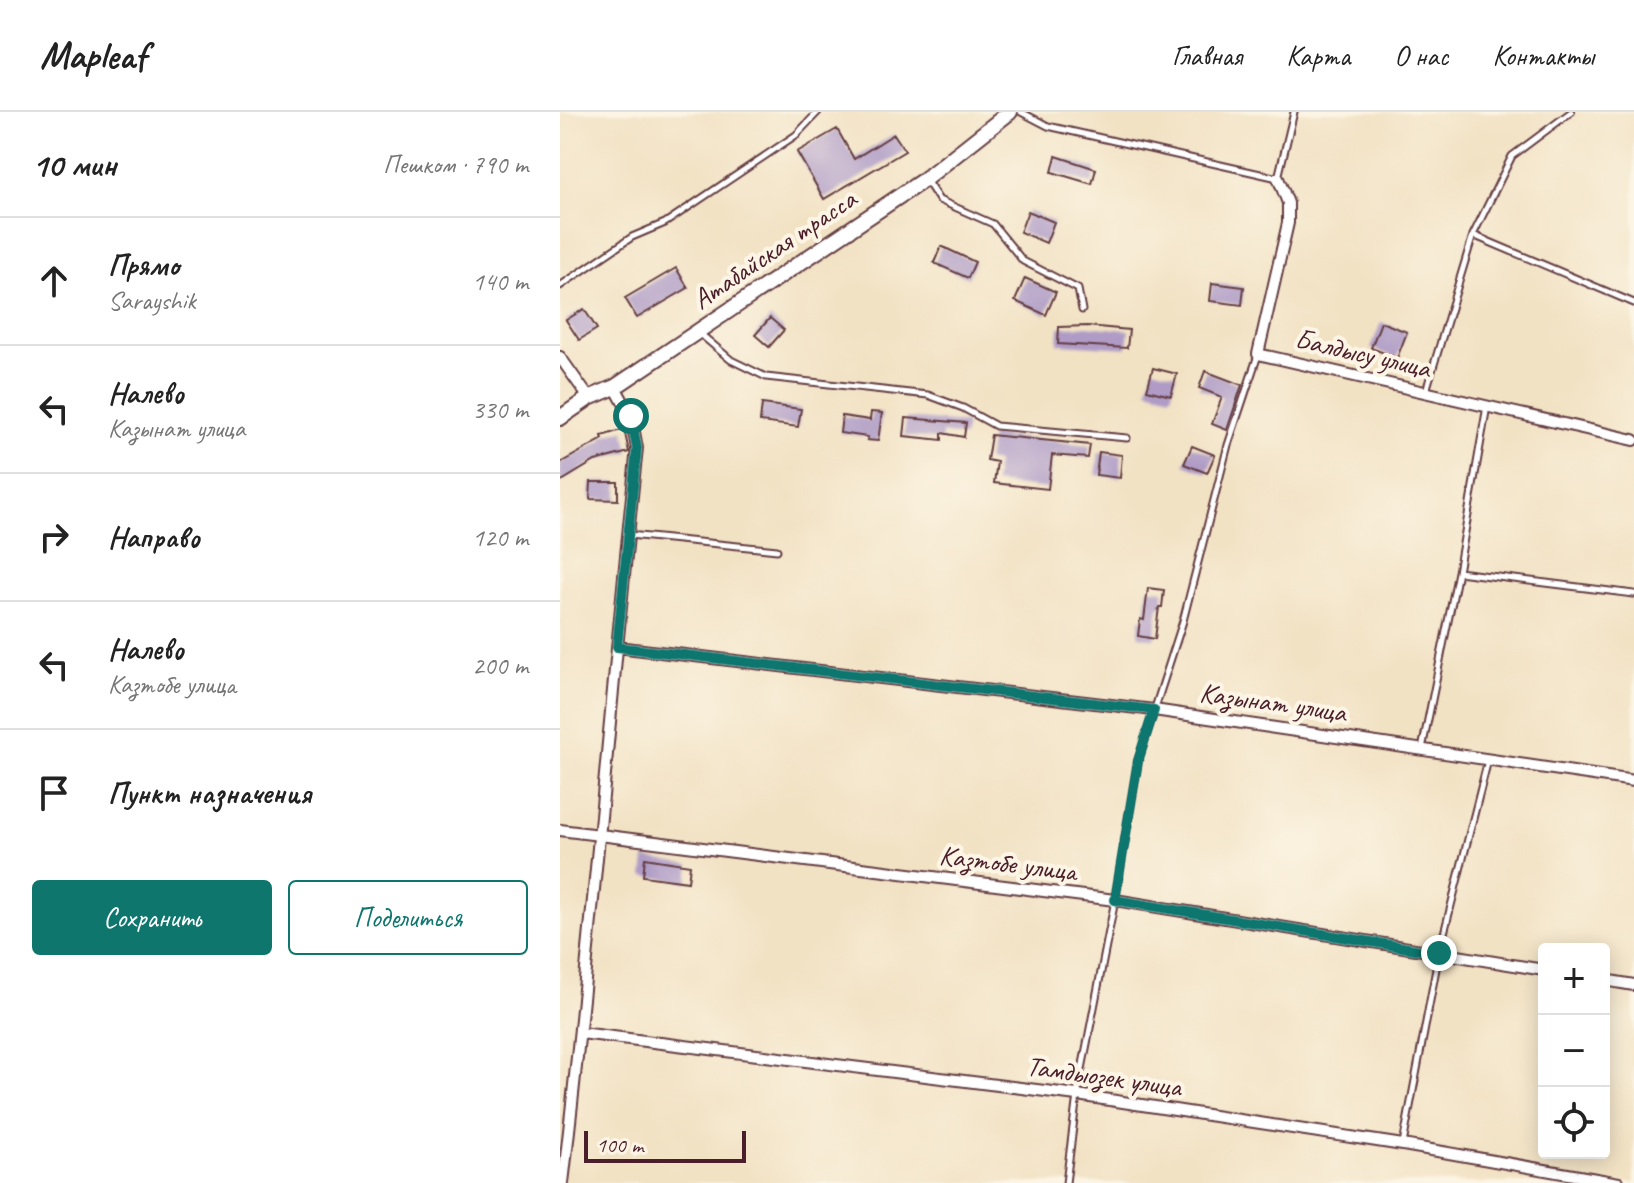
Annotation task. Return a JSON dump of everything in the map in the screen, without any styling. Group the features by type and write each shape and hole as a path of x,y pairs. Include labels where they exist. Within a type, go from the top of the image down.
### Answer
{"main road":[{"name":"Атабайская трасса","path":"560,418 589,398 615,387 925,179 1010,112"}],"street":[{"name":"Балдысу улица","path":"1278,178 1288,203 1288,223 1258,354 1634,440"},
{"path":"560,357 589,398"},
{"path":"563,1183 581,1033 637,448 631,416 615,387"},
{"name":"Казынат улица","path":"617,647 1154,710 1634,781"},
{"name":"Казтобе улица","path":"560,830 1115,900 1538,969"},
{"path":"1610,981 1634,985"},
{"name":"Тамдыозек улица","path":"581,1033 1077,1095 1403,1145 1619,1183"}],"lane":[{"path":"560,286 632,237 665,223 783,144 818,112"},
{"path":"1021,112 1048,126 1278,178 1294,112"},
{"path":"1426,391 1473,235 1512,156 1571,112"},
{"path":"925,179 939,200 993,224 1023,261 1078,289 1082,310"},
{"path":"1473,235 1634,303"},
{"path":"697,332 731,360 766,377 928,395 963,408 996,426 1127,438"},
{"path":"1066,1183 1077,1095 1138,761 1183,621 1228,445 1258,354"},
{"path":"1422,750 1487,406"},
{"path":"628,535 777,550"},
{"path":"1458,572 1634,594"},
{"path":"1403,1145 1439,953 1488,758"}],"building":[{"path":"837,129 854,159 894,134 905,151 824,199 797,152"},
{"path":"1056,156 1096,169 1092,184 1052,172"},
{"path":"1028,211 1054,222 1046,243 1020,232"},
{"path":"941,246 975,262 968,278 934,263"},
{"path":"676,268 688,288 637,318 625,298"},
{"path":"1025,278 1056,292 1046,315 1015,301"},
{"path":"1212,283 1244,287 1242,305 1210,301"},
{"path":"584,309 597,329 579,340 566,320"},
{"path":"770,318 784,330 769,347 755,335"},
{"path":"1381,322 1407,332 1397,358 1371,348"},
{"path":"1059,327 1129,330 1127,348 1058,344"},
{"path":"1153,368 1177,374 1171,396 1147,390"},
{"path":"1205,371 1242,385 1227,430 1212,424 1222,397 1199,388"},
{"path":"762,404 801,409 798,427 760,422"},
{"path":"871,412 882,413 878,441 840,433 842,416 870,420"},
{"path":"906,418 966,423 964,437 942,433 942,440 904,436"},
{"path":"624,429 629,452 595,461 560,482 560,463 603,439 602,436"},
{"path":"991,435 1090,445 1088,458 1052,455 1048,489 994,483 997,462 987,460"},
{"path":"1192,446 1215,455 1207,473 1184,464"},
{"path":"1099,452 1122,455 1120,478 1096,475"},
{"path":"591,482 618,482 618,500 590,499"},
{"path":"1148,588 1164,590 1155,639 1138,636 1140,619 1144,620"},
{"path":"645,858 690,865 688,882 643,876"}],"route":[{"path":"631,416 637,448 617,647 1154,710 1138,761 1115,900 1439,953"}]}
